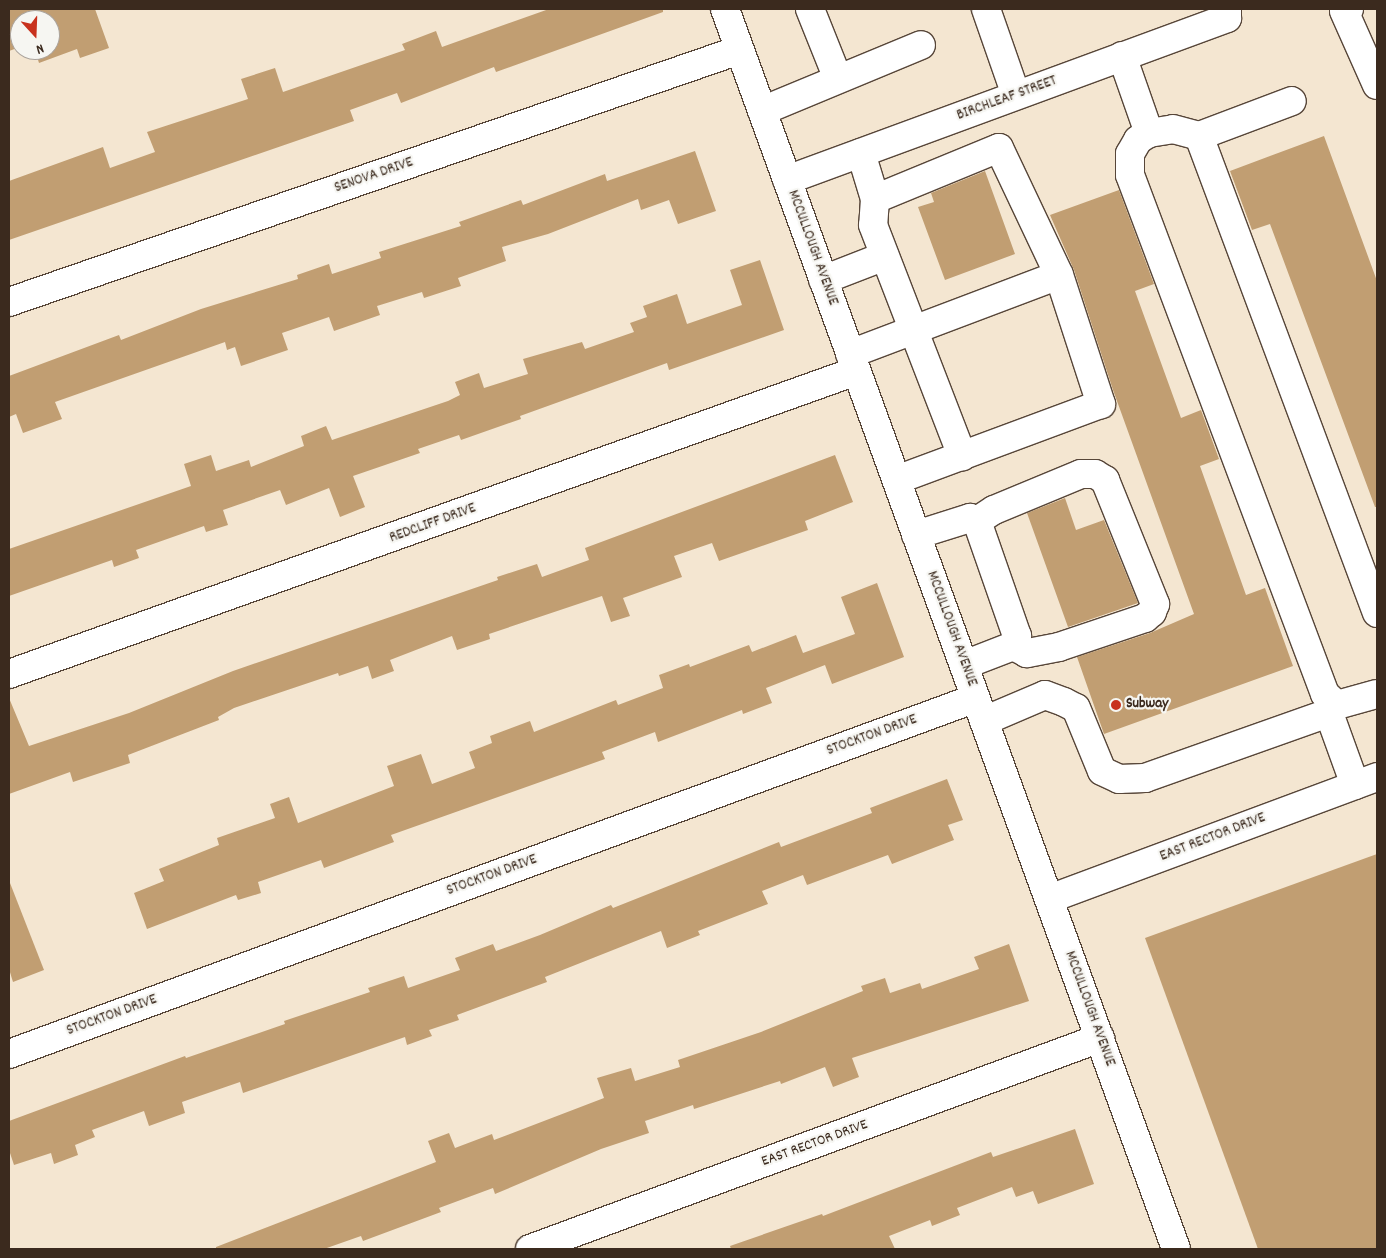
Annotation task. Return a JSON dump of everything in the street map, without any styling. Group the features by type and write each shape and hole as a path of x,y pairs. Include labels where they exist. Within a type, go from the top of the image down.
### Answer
{"street":[{"path":"810,9 838,79"},
{"path":"986,9 1016,95"},
{"path":"1349,9 1344,11 1377,85"},
{"name":"MCCULLOUGH AVENUE","path":"732,11 740,50 1176,1249"},
{"name":"BIRCHLEAF STREET","path":"787,180 1122,56 1227,13"},
{"path":"762,111 920,45"},
{"name":"SENOVA DRIVE","path":"9,302 740,50"},
{"path":"1122,56 1150,133"},
{"path":"1292,101 1199,136 1173,129 1150,133 1138,140 1130,154 1130,175 1325,694 1366,781"},
{"path":"1199,136 1377,613"},
{"path":"875,199 999,148 1059,275 1101,404 897,480"},
{"path":"861,153 875,199 873,225 962,456"},
{"path":"823,280 885,256"},
{"name":"REDCLIFF DRIVE","path":"9,674 853,362 913,330 1059,275"},
{"path":"916,535 970,518 977,520 994,510 1081,474 1095,474 1105,480 1155,604 1145,618 1059,647 1027,653 1013,646 964,666"},
{"path":"977,520 1017,629 1013,646"},
{"name":"STOCKTON DRIVE","path":"9,1054 980,709 1045,695 1076,708 1102,771 1119,779 1144,778 1377,694"},
{"name":"EAST RECTOR DRIVE","path":"1049,900 1366,781"},
{"name":"EAST RECTOR DRIVE","path":"530,1249 1100,1038"}],"building":[{"path":"9,9 95,9 109,48 80,58 77,49 60,55 60,10 10,10 9,51"},
{"path":"549,9 663,9 663,12 496,72 494,67 401,103 397,93 350,110 354,121 9,240 9,181 103,147 110,168 155,152 147,132 248,99 241,79 275,68 283,92 405,50 402,44 436,31 442,47"},
{"path":"1324,136 1377,281 1377,507 1375,507 1270,224 1252,230 1230,171"},
{"path":"695,151 716,211 678,224 669,200 641,210 638,199 548,234 502,247 506,261 458,278 461,286 424,298 422,292 377,306 380,315 334,331 329,317 282,333 288,350 241,366 235,347 227,350 225,342 55,402 62,419 23,433 16,414 9,417 9,376 119,335 121,340 201,309 298,279 297,275 329,264 332,274 381,258 379,252 461,226 459,222 521,200 523,205 605,174 607,181"},
{"path":"985,171 1015,254 945,280 918,207 934,202 931,193"},
{"path":"1119,190 1154,284 1135,291 1181,418 1201,410 1219,459 1200,466 1246,595 1265,588 1293,666 1104,734 1077,657 1150,633 1194,614 1113,390 1074,270 1050,215"},
{"path":"760,260 784,330 669,370 667,363 520,416 521,419 461,440 459,435 418,449 420,453 353,476 365,507 340,517 329,488 286,505 280,490 223,510 228,525 206,532 204,526 136,550 139,558 114,567 112,560 9,596 9,549 191,486 184,464 211,455 216,471 249,460 251,467 304,446 301,436 326,426 332,440 448,401 460,395 455,382 479,373 484,388 528,374 523,359 582,342 585,349 634,332 630,323 647,317 643,306 677,294 687,324 742,305 730,270"},
{"path":"835,455 853,502 805,521 808,530 719,561 712,543 674,556 682,577 623,598 630,616 611,622 602,596 489,634 490,639 457,650 452,636 390,660 394,671 372,679 368,666 339,676 338,673 234,708 218,717 219,720 128,755 130,763 73,782 70,772 9,794 9,698 29,746 129,713 233,671 498,580 497,577 537,564 542,577 589,560 585,548"},
{"path":"1065,498 1076,530 1104,520 1138,603 1068,627 1027,513"},
{"path":"877,583 904,657 832,684 825,665 766,688 772,703 743,714 742,710 658,742 655,732 602,752 605,759 391,835 394,842 324,868 321,860 258,882 261,893 238,900 236,895 147,929 134,893 164,881 159,869 219,845 217,838 275,818 270,804 289,797 298,823 394,786 387,766 421,754 432,784 475,768 469,752 492,743 490,736 530,721 534,732 616,700 618,705 663,688 659,675 689,664 690,667 749,645 752,652 796,635 803,653 855,634 841,597"},
{"path":"947,779 963,820 948,825 954,840 892,864 888,855 807,885 803,875 762,891 768,904 698,931 700,935 667,948 661,931 545,977 547,982 457,1015 459,1020 429,1030 432,1036 407,1045 405,1037 243,1093 240,1082 182,1102 185,1113 149,1126 144,1111 92,1130 95,1137 75,1145 78,1155 54,1164 51,1153 14,1165 9,1150 9,1121 185,1056 186,1058 285,1024 284,1021 370,992 368,988 404,976 408,988 460,970 455,958 493,944 496,951 540,935 611,905 613,908 779,842 781,847 872,813 870,808"},
{"path":"1377,854 1377,1249 1258,1249 1145,938"},
{"path":"10,883 44,970 13,982 9,969"},
{"path":"1009,944 1029,1001 852,1058 859,1077 833,1087 825,1067 781,1084 780,1081 694,1109 693,1105 645,1121 649,1133 601,1149 495,1194 493,1188 439,1208 441,1212 363,1241 361,1236 324,1249 216,1249 216,1247 436,1162 428,1141 449,1133 455,1148 492,1134 494,1140 604,1098 597,1078 631,1068 635,1081 680,1067 678,1060 761,1032 863,991 861,986 885,978 890,993 920,983 922,989 979,969 974,957"},
{"path":"1075,1129 1094,1184 1038,1204 1033,1191 1016,1197 1012,1187 957,1208 960,1215 932,1226 930,1220 889,1236 895,1249 731,1249 730,1246 822,1214 823,1216 991,1152 993,1157"}],"place":[{"name":"Subway","path":"1116,705"}]}
